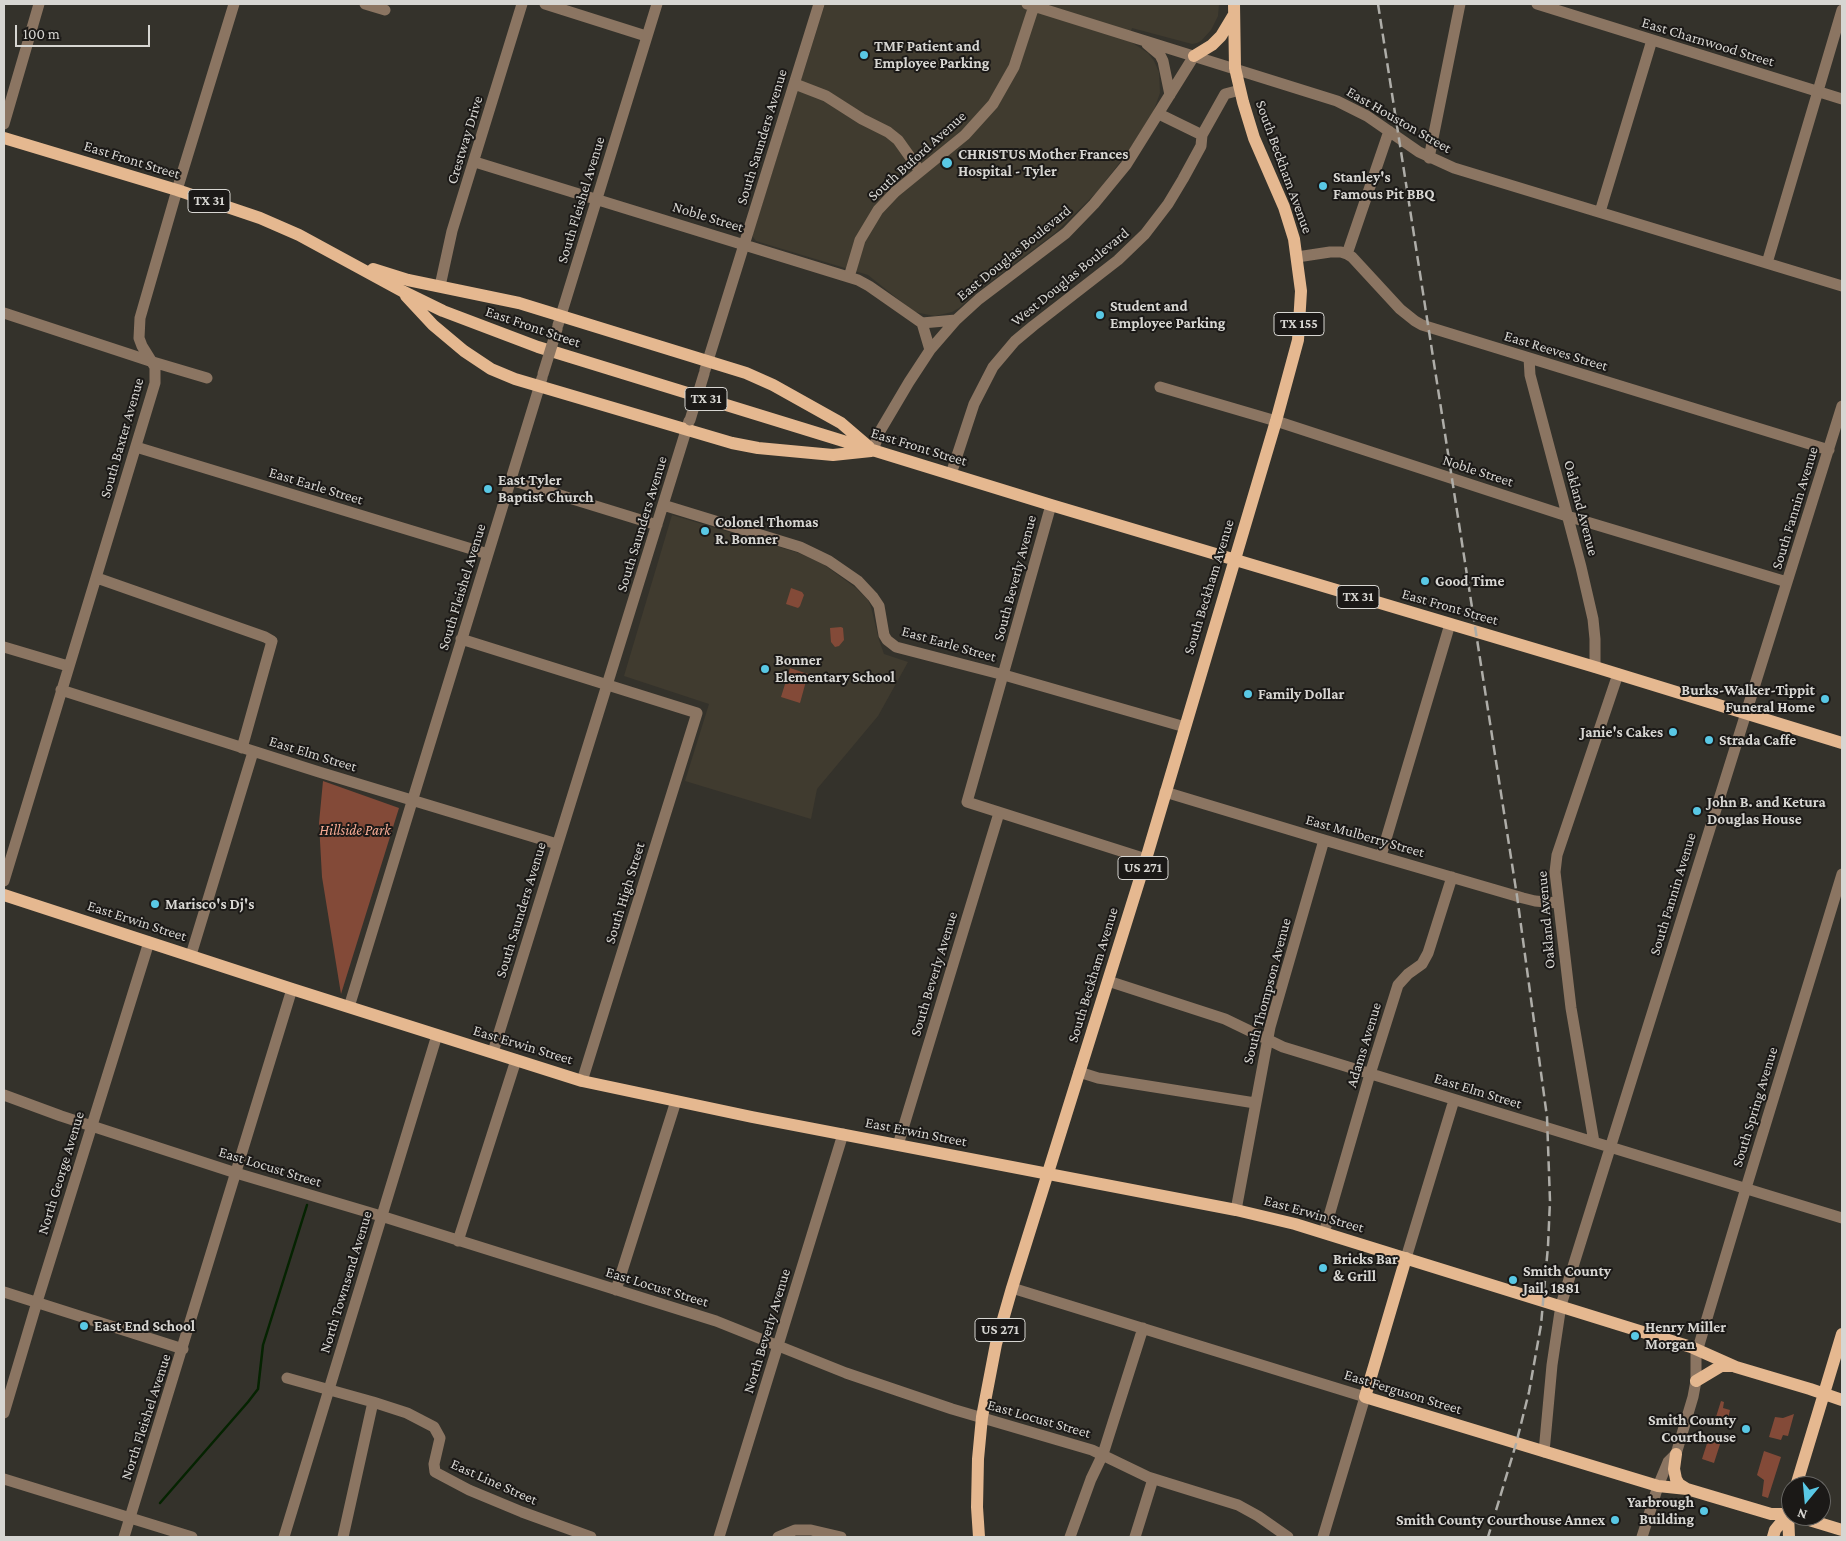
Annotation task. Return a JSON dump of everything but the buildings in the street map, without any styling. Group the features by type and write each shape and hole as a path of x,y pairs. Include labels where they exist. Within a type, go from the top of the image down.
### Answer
{"main road":[{"path":"1194,56 1212,45 1221,36 1233,10"},
{"name":"South Beckham Avenue","path":"1047,1175 1146,859 1276,421 1294,358 1300,322 1301,291 1297,257 1290,225 1254,138 1240,90 1235,68 1233,10"},
{"name":"East Front Street","path":"4,138 177,190 260,218 300,235 402,291 473,323 538,347 1051,505 1595,667 1842,743"},
{"path":"342,257 408,280 497,297 708,360 772,384 841,423 873,450"},
{"path":"402,291 433,325 478,362 503,374 541,380 688,425 732,443 833,455 873,450"},
{"name":"East Erwin Street","path":"4,895 582,1081 1047,1175 1236,1210 1324,1233 1561,1305 1698,1349 1736,1367 1842,1400"},
{"name":"US 271","path":"979,1537 977,1479 982,1417 996,1344 1047,1175"},
{"path":"1365,1397 1406,1258"},
{"path":"1799,1476 1842,1334"},
{"path":"1696,1381 1721,1366 1736,1367"},
{"name":"East Ferguson Street","path":"1365,1397 1658,1486 1687,1489 1771,1514 1781,1513"},
{"path":"1676,1454 1674,1469 1676,1479 1679,1484 1687,1489"},
{"path":"1773,1537 1775,1530 1781,1523"}],"street":[{"path":"4,124 39,4"},
{"name":"South Baxter Avenue","path":"4,881 156,378 152,362 142,346 140,318 234,4"},
{"path":"365,4 385,10"},
{"name":"Crestway Drive","path":"440,286 452,231 475,162 522,4"},
{"path":"545,4 646,36"},
{"name":"South Fleishel Avenue","path":"349,1007 656,4"},
{"name":"South Saunders Avenue","path":"493,1052 819,4"},
{"path":"1429,158 1460,4"},
{"name":"East Charnwood Street","path":"1537,4 1842,99"},
{"name":"East Houston Street","path":"1031,5 1337,101 1351,107 1389,130 1429,158 1454,168 1842,286"},
{"name":"South Buford Avenue","path":"849,276 860,240 871,220 886,201 965,135 993,104 1014,67 1031,5"},
{"path":"1766,263 1842,10"},
{"path":"1142,40 1160,55 1166,68 1170,95"},
{"path":"1600,212 1652,40"},
{"name":"East Douglas Boulevard","path":"873,450 880,432 930,350 956,320 979,299 1076,225 1117,178 1194,56"},
{"path":"794,84 826,96 862,119 888,132 898,140 920,171"},
{"name":"West Douglas Boulevard","path":"951,474 974,404 993,367 1015,341 1118,260 1145,234 1180,186 1200,146 1202,135 1225,94 1240,90"},
{"path":"1159,114 1202,135"},
{"path":"1297,257 1330,252 1347,254 1389,130"},
{"name":"Noble Street","path":"475,162 849,276 869,286 922,323"},
{"name":"East Reeves Street","path":"1347,254 1352,257 1400,309 1415,321 1829,450"},
{"path":"4,313 152,362 207,378"},
{"path":"930,350 922,323 956,320"},
{"name":"Oakland Avenue","path":"1530,358 1530,375 1582,567 1593,619 1595,667"},
{"name":"Noble Street","path":"1160,387 1276,421 1567,516 1787,582"},
{"name":"South Fannin Avenue","path":"1544,1452 1552,1365 1561,1305 1842,406"},
{"name":"East Earle Street","path":"136,447 488,554"},
{"path":"511,480 657,525"},
{"name":"East Earle Street","path":"663,505 800,547 820,556 851,576 873,596 879,606 884,635 891,644 902,649 1004,675 1185,727"},
{"name":"South Beverly Avenue","path":"898,1144 999,813 967,802 1051,505"},
{"path":"96,578 265,636 272,641 248,750 191,955"},
{"path":"1381,856 1450,624"},
{"path":"461,639 607,685"},
{"path":"4,648 68,666"},
{"name":"Oakland Avenue","path":"1594,1142 1571,1008 1555,872 1557,855 1618,674"},
{"name":"South High Street","path":"582,1081 697,714 607,685"},
{"name":"East Elm Street","path":"61,690 248,750 557,844"},
{"name":"East Mulberry Street","path":"1165,792 1529,900 1558,903"},
{"path":"999,813 1146,859"},
{"name":"South Thompson Avenue","path":"1236,1210 1267,1040 1324,840"},
{"name":"South Spring Avenue","path":"1642,1537 1658,1486 1668,1462 1676,1454 1693,1397 1696,1381 1695,1360 1698,1349 1842,874"},
{"name":"Adams Avenue","path":"1324,1233 1398,985 1408,974 1422,964 1428,953 1452,877"},
{"name":"North George Avenue","path":"4,1413 36,1302 149,942"},
{"name":"East Elm Street","path":"1108,981 1224,1019 1267,1040 1370,1074 1842,1218"},
{"name":"North Fleishel Avenue","path":"124,1537 292,989"},
{"name":"North Townsend Avenue","path":"284,1537 437,1035"},
{"path":"458,1241 516,1060"},
{"path":"1079,1072 1098,1078 1255,1103"},
{"name":"East Locust Street","path":"4,1095 236,1173 382,1216 716,1321 846,1373 952,1409 1103,1454 1153,1479 1238,1505 1258,1516 1288,1537"},
{"path":"1406,1258 1454,1100"},
{"path":"616,1290 676,1101"},
{"name":"North Beverly Avenue","path":"718,1537 843,1134"},
{"name":"East Ferguson Street","path":"1012,1288 1365,1397"},
{"path":"4,1292 183,1349"},
{"path":"1070,1537 1091,1479 1103,1454 1143,1328"},
{"name":"East Line Street","path":"287,1378 407,1413 434,1427 440,1438 434,1464 435,1472 469,1490 591,1537"},
{"path":"1323,1537 1365,1397"},
{"path":"343,1537 373,1402"},
{"path":"4,1479 192,1537"},
{"path":"1135,1537 1153,1479"},
{"path":"778,1537 795,1530 811,1530 841,1537"}],"shaded area":[{"name":"CHRISTUS Mother Frances Hospital - Tyler","path":"825,4 1219,4 1218,16 1211,30 1197,43 1192,44 1132,28 1128,40 1148,53 1154,61 1159,72 1160,93 1154,110 1127,153 1097,192 1055,233 979,290 959,308 952,312 935,316 914,312 868,275 756,241 753,237"},
{"name":"Bonner Elementary School","path":"672,515 799,553 823,564 856,588 868,600 884,654 908,662 878,716 817,789 811,819 685,781 709,704 624,676"}],"green space":[{"path":"791,588 802,592 804,595 798,608 786,604"},
{"path":"830,628 843,628 844,640 839,646 835,647 831,642"},
{"path":"790,668 808,674 800,703 781,697"},
{"name":"Hillside Park","path":"323,781 399,808 341,994 322,877 319,823"},
{"path":"1721,1401 1724,1402 1723,1408 1730,1410 1728,1419 1723,1418 1722,1422 1715,1420"},
{"path":"1794,1414 1788,1436 1783,1435 1781,1440 1769,1437 1775,1417 1783,1418"},
{"path":"1710,1434 1718,1437 1717,1439 1721,1441 1714,1463 1702,1459"},
{"path":"1764,1451 1781,1457 1768,1498 1762,1496 1764,1480 1757,1475"}],"waterway":[{"path":"160,1503 258,1389 263,1345 307,1205"}],"railway":[{"path":"1378,4 1517,896 1547,1117 1550,1201 1541,1325 1529,1392 1516,1444 1488,1537"}],"place":[{"name":"TMF Patient and Employee Parking","path":"864,55"},
{"name":"CHRISTUS Mother Frances Hospital - Tyler","path":"947,163"},
{"name":"Stanley's Famous Pit BBQ","path":"1323,186"},
{"name":"Student and Employee Parking","path":"1100,315"},
{"name":"East Tyler Baptist Church","path":"488,489"},
{"name":"Colonel Thomas R. Bonner","path":"705,531"},
{"name":"Good Time","path":"1425,581"},
{"name":"Bonner Elementary School","path":"765,669"},
{"name":"Family Dollar","path":"1248,694"},
{"name":"Burks-Walker-Tippit Funeral Home","path":"1825,699"},
{"name":"Janie's Cakes","path":"1673,732"},
{"name":"Strada Caffe","path":"1709,740"},
{"name":"John B. and Ketura Douglas House","path":"1697,811"},
{"name":"Marisco's Dj's","path":"155,904"},
{"name":"Bricks Bar & Grill","path":"1323,1268"},
{"name":"Smith County Jail, 1881","path":"1513,1280"},
{"name":"East End School","path":"84,1326"},
{"name":"Henry Miller Morgan","path":"1635,1336"},
{"name":"Smith County Courthouse","path":"1746,1429"},
{"name":"Yarbrough Building","path":"1704,1511"},
{"name":"Smith County Courthouse Annex","path":"1615,1520"}]}
